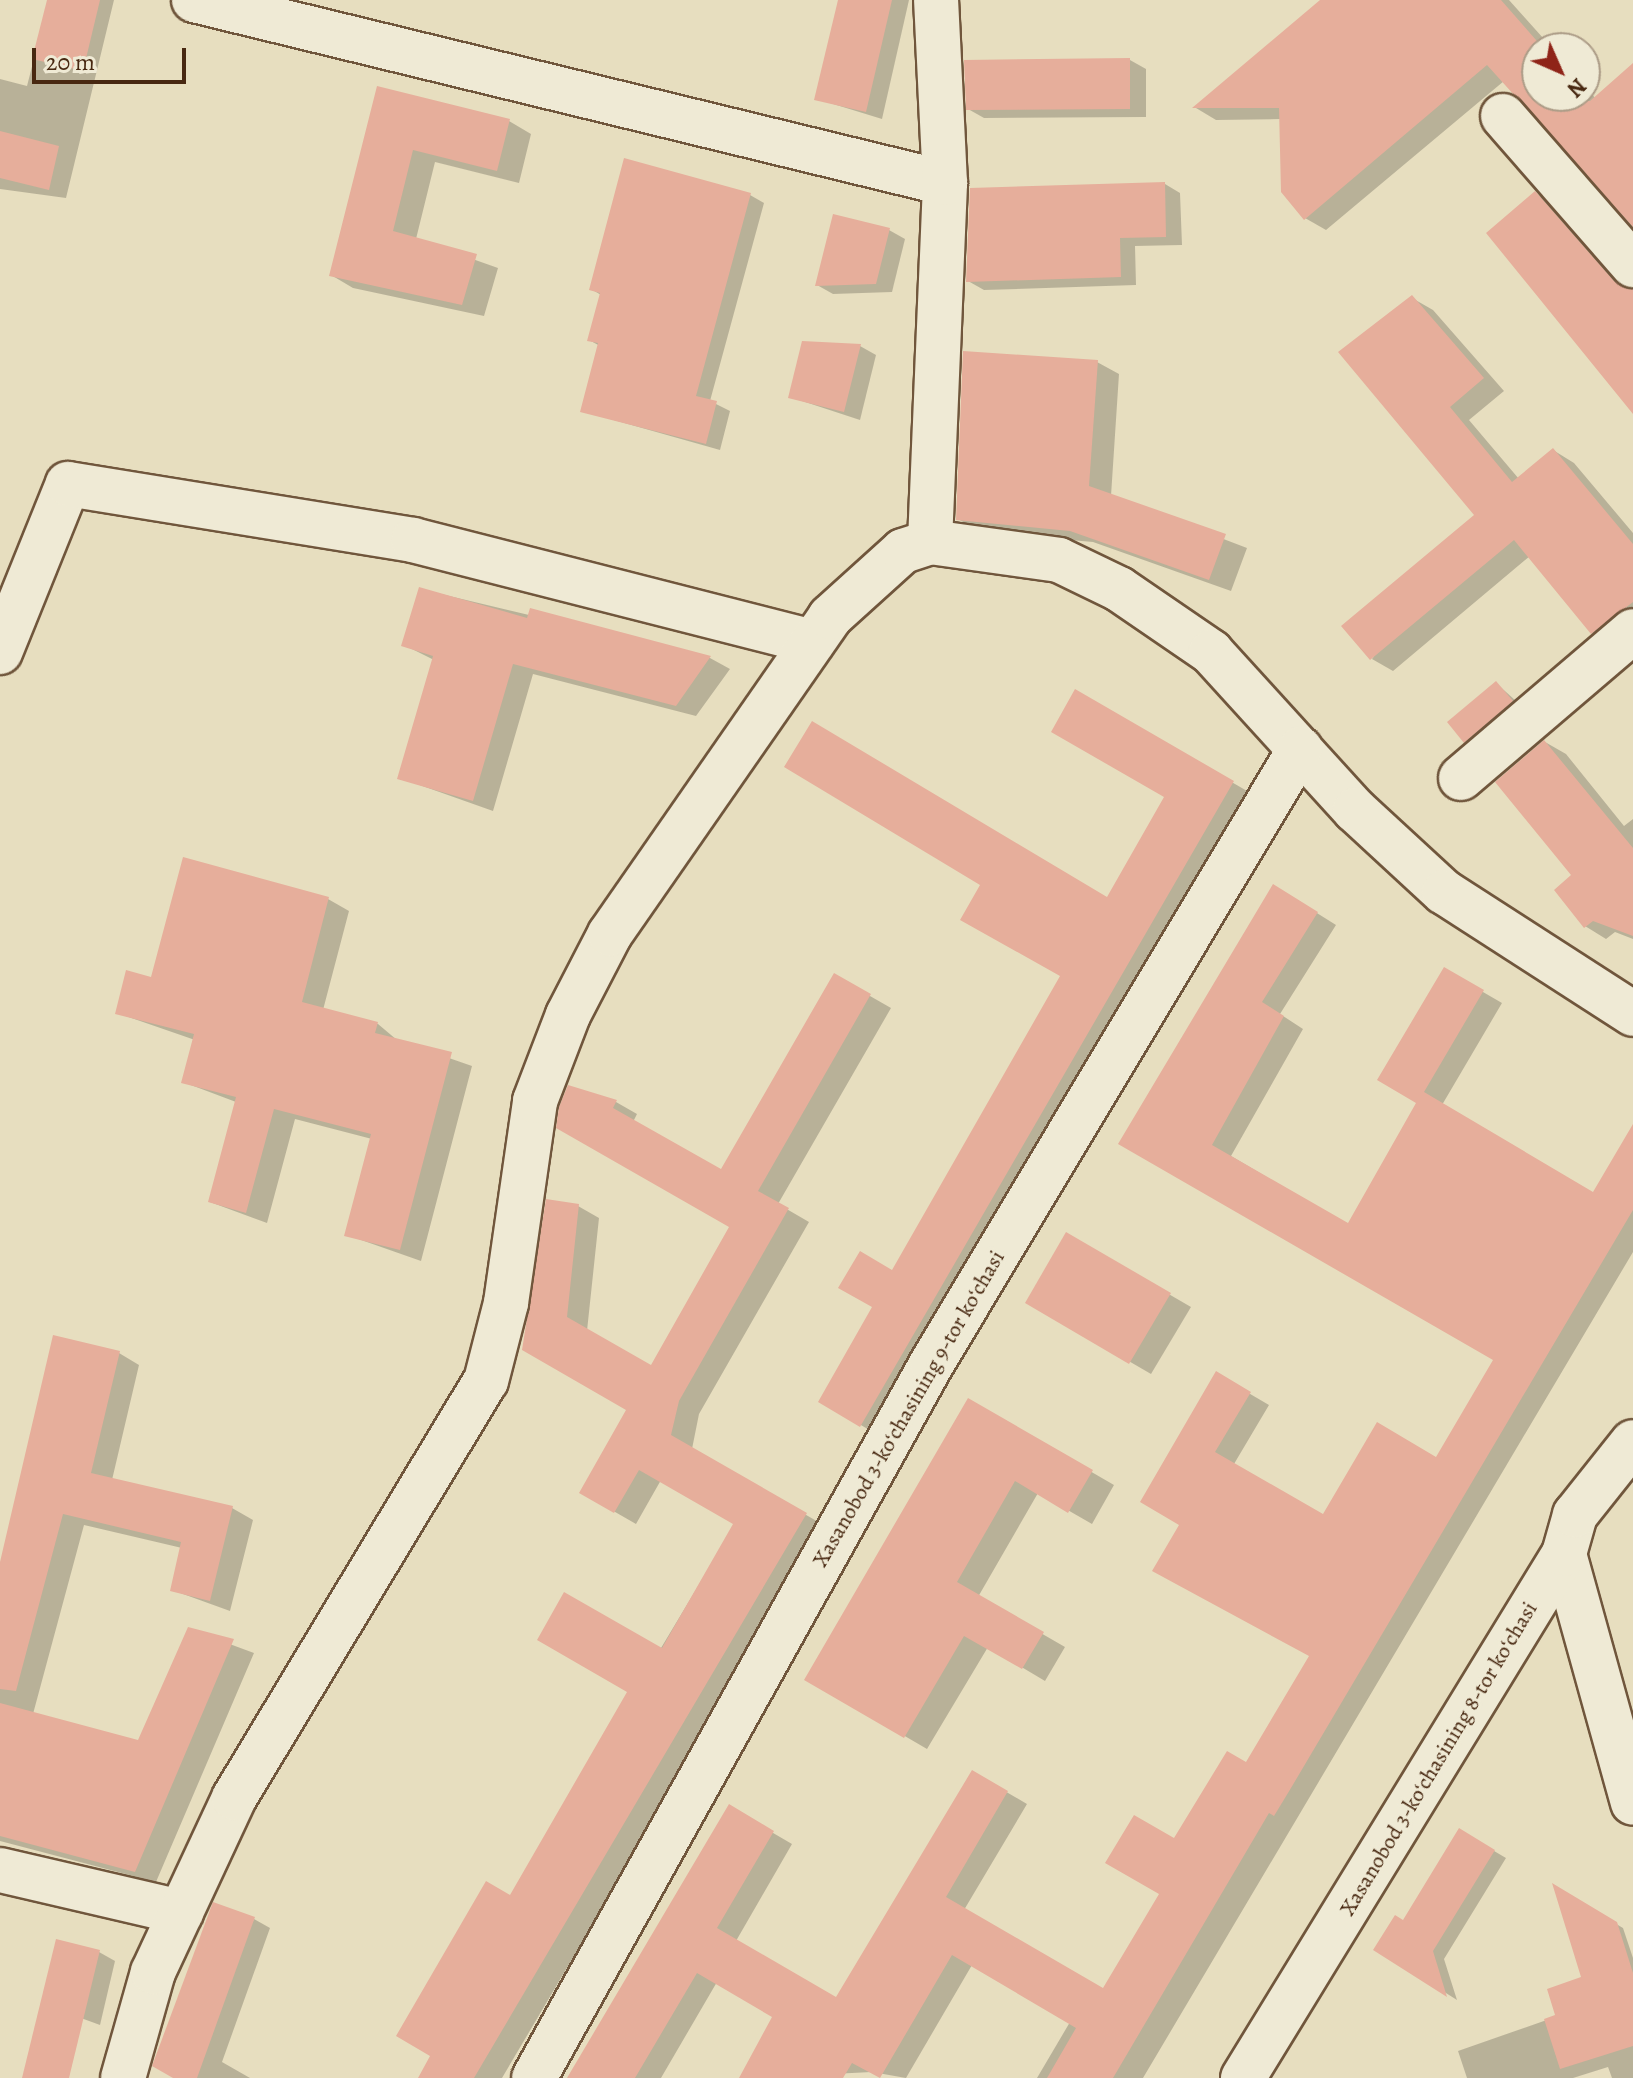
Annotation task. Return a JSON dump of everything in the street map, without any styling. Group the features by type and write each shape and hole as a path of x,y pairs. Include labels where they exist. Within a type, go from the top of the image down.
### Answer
{"street":[{"path":"194,0 945,183"},
{"path":"930,542 945,183 936,0"},
{"path":"1503,116 1633,265"},
{"path":"0,652 68,484 413,540 812,642"},
{"path":"123,2078 153,1972 234,1798 486,1381 506,1303 535,1101 568,1015 610,934 812,642 862,584 903,551 930,542 1059,560 1119,589 1211,652 1300,749 1444,892 1633,1014"},
{"path":"1461,778 1633,631"},
{"name":"Xasanobod 3-koʻchasining 9-tor koʻchasi","path":"534,2078 932,1363 1300,749"},
{"name":"Xasanobod 3-koʻchasining 8-tor koʻchasi","path":"1243,2078 1564,1554 1575,1515 1633,1442"},
{"path":"1564,1554 1633,1803"},
{"path":"0,1870 181,1912"}],"building":[{"path":"47,0 100,0 83,71 32,59"},
{"path":"838,0 892,0 866,112 814,100"},
{"path":"1320,0 1501,0 1529,32 1521,32 1521,103 1487,65 1304,220 1281,192 1279,108 1192,108"},
{"path":"1130,58 1130,109 966,110 964,60"},
{"path":"1633,63 1633,227 1529,112 1601,112 1601,91"},
{"path":"377,86 510,119 497,171 413,150 393,231 477,254 462,305 329,276"},
{"path":"0,131 59,146 49,190 0,178"},
{"path":"624,158 751,193 696,396 717,401 706,444 580,412 598,343 587,341 600,293 589,290"},
{"path":"1165,182 1166,237 1120,238 1121,277 966,282 970,188"},
{"path":"1535,191 1614,281 1633,289 1633,414 1486,233"},
{"path":"833,214 890,228 876,284 815,286"},
{"path":"1412,295 1484,378 1450,407 1512,482 1553,448 1633,544 1633,602 1591,634 1514,540 1370,660 1341,626 1474,515 1338,352"},
{"path":"802,341 861,344 844,412 788,398"},
{"path":"963,351 1098,360 1089,486 1226,534 1209,580 1070,531 956,520"},
{"path":"419,587 527,618 530,608 711,656 676,706 513,664 473,801 397,779 433,656 401,646"},
{"path":"1496,681 1513,701 1464,743 1447,722"},
{"path":"1075,689 1234,781 860,1427 818,1402 872,1307 838,1288 860,1251 892,1270 1060,976 960,920 980,885 784,767 812,721 1107,897 1164,797 1051,732"},
{"path":"1544,740 1633,848 1633,936 1593,921 1584,928 1554,890 1571,875 1495,782"},
{"path":"183,857 329,897 302,1002 378,1022 375,1033 452,1052 400,1250 344,1236 371,1134 274,1109 246,1213 208,1202 236,1097 181,1083 194,1034 115,1014 126,970 151,977"},
{"path":"1273,884 1318,912 1262,1002 1284,1016 1212,1145 1348,1223 1416,1103 1377,1080 1444,967 1484,990 1424,1092 1593,1192 1633,1124 1633,1210 1291,1788 1274,1816 1269,1813 1113,2078 1047,2078 1076,2028 952,1955 880,2078 852,2063 843,2078 739,2078 772,2017 697,1973 635,2078 567,2078 729,1804 774,1831 717,1928 836,1997 972,1770 1008,1791 946,1897 1103,1988 1159,1894 1105,1863 1134,1815 1174,1838 1227,1751 1246,1762 1309,1656 1152,1571 1179,1525 1140,1502 1216,1371 1251,1392 1215,1452 1323,1514 1377,1422 1436,1457 1493,1360 1118,1144"},
{"path":"834,973 871,994 758,1191 789,1208 679,1401 671,1435 807,1513 474,2078 418,2078 430,2056 396,2036 486,1881 510,1895 627,1692 537,1640 564,1592 662,1648 733,1524 639,1470 614,1513 579,1493 626,1410 522,1350 546,1199 579,1204 567,1317 651,1365 729,1227 556,1128 559,1107 568,1085 617,1100 613,1108 721,1169"},
{"path":"1066,1232 1171,1293 1129,1364 1025,1303"},
{"path":"53,1335 120,1351 91,1473 233,1506 210,1601 170,1591 181,1542 63,1514 16,1691 0,1689 0,1562"},
{"path":"968,1398 1093,1470 1068,1513 1015,1481 957,1582 1044,1632 1022,1669 964,1636 904,1738 804,1680"},
{"path":"188,1627 234,1639 135,1872 0,1836 0,1703 138,1740"},
{"path":"1459,1828 1495,1850 1433,1951 1447,1997 1373,1950 1395,1915 1403,1920"},
{"path":"1552,1883 1617,1922 1633,1973 1633,2046 1560,2069 1544,2019 1555,2015 1547,1989 1581,1977"},
{"path":"213,1902 255,1917 197,2078 173,2078 152,2066"},
{"path":"56,1939 100,1950 69,2078 22,2078"}]}
